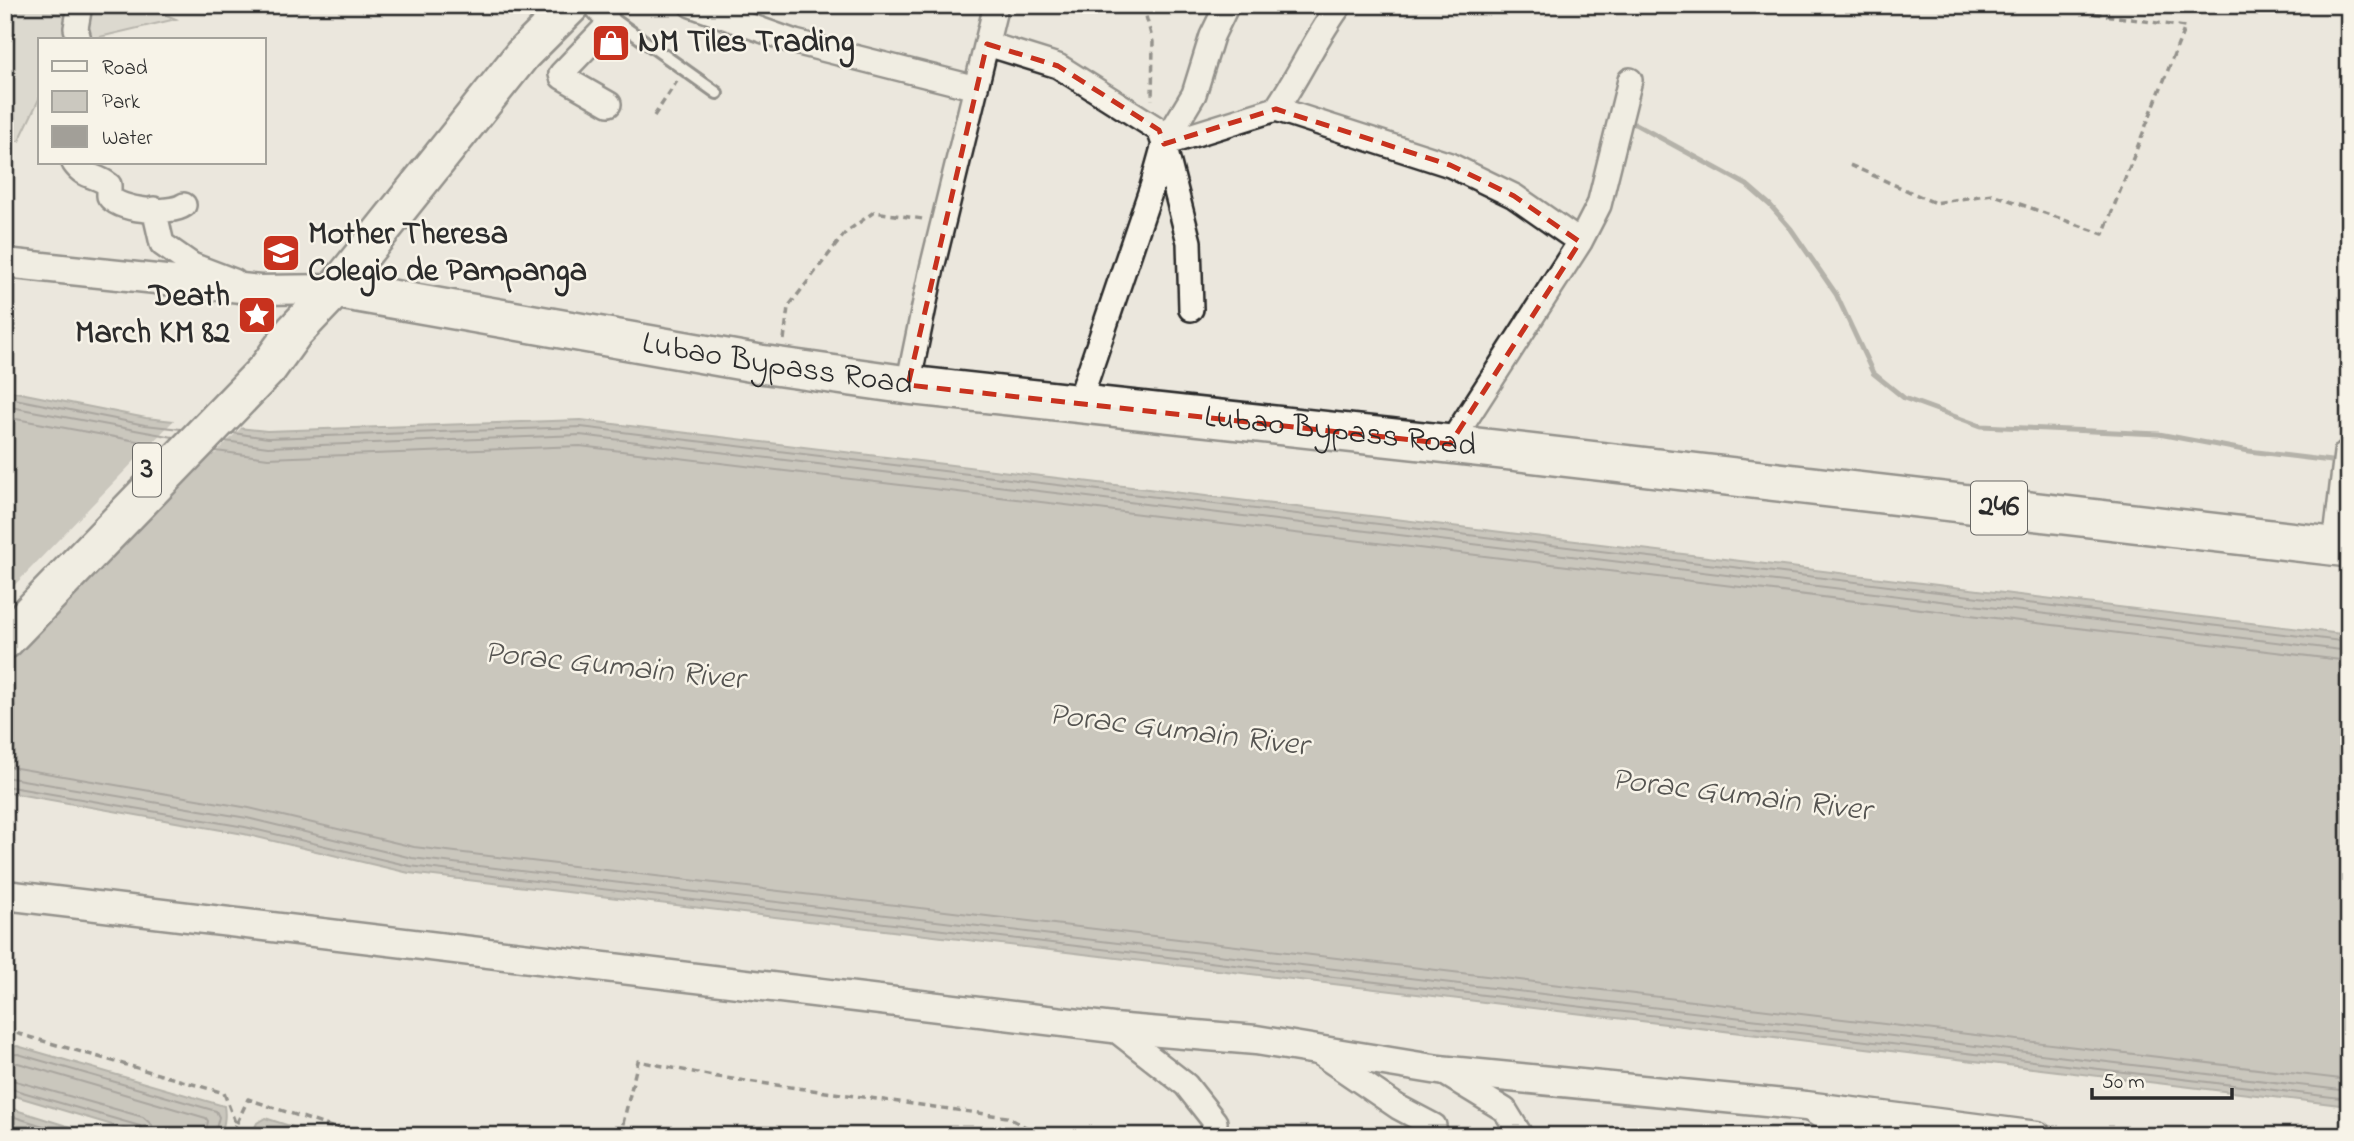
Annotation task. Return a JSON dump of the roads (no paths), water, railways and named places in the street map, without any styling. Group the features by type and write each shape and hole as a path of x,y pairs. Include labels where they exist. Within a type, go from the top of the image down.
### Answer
{"highway":[{"name":"3","path":"5,640 268,368 294,332 335,289"},
{"name":"Lubao Bypass Road","path":"335,289 780,366 908,385 1450,444 2342,547"},
{"name":"3","path":"5,615 257,359 294,332"}],"main road":[{"name":"3","path":"335,289 522,55 572,5"}],"street":[{"path":"78,38 76,28 80,5"},
{"path":"691,5 795,42 976,88"},
{"path":"908,385 932,268 996,5"},
{"path":"1078,405 1152,187 1161,137 1194,94 1212,36 1227,5"},
{"path":"1276,109 1297,78 1318,34 1340,5"},
{"path":"601,12 605,28 561,74 562,78 609,104"},
{"path":"986,44 1058,66 1161,137 1189,242 1191,309"},
{"path":"1450,444 1580,242 1599,205 1630,80"},
{"path":"1161,137 1276,109 1450,165 1514,196 1580,242"},
{"path":"75,164 81,174 105,182 109,196 118,205 166,212 184,205"},
{"path":"154,209 162,244 192,265 260,290"},
{"path":"5,263 260,290 335,289"},
{"path":"2342,547 2339,501 2346,460"},
{"path":"5,895 1113,1028 1256,1040 1439,1070 1806,1106 2037,1136"},
{"path":"1113,1028 1186,1085 1215,1122 1211,1136"},
{"path":"1316,1051 1398,1107 1434,1126 1435,1136"},
{"path":"1439,1070 1506,1110 1521,1136"},
{"path":"1806,1106 1852,1136"}],"lane":[{"path":"601,12 717,93"}],"water":[{"name":"Porac Gumain River","path":"5,390 146,418 267,431 581,420 2349,635 2349,1106 409,873 244,834 5,792"},
{"path":"17,1046 224,1106 220,1136 149,1136 5,1093 5,1049"},
{"path":"6,1107 99,1136 5,1136"},
{"path":"265,1118 321,1136 251,1136 257,1123"}],"waterway":[{"path":"1635,124 1747,185 1770,205 1791,229 1836,294 1873,373 1904,398 1981,426 2159,434 2249,451 2339,462"}],"place":[{"name":"NM Tiles Trading","path":"611,43"},
{"name":"Mother Theresa Colegio de Pampanga","path":"281,253"},
{"name":"Death March KM 82","path":"257,315"}]}
